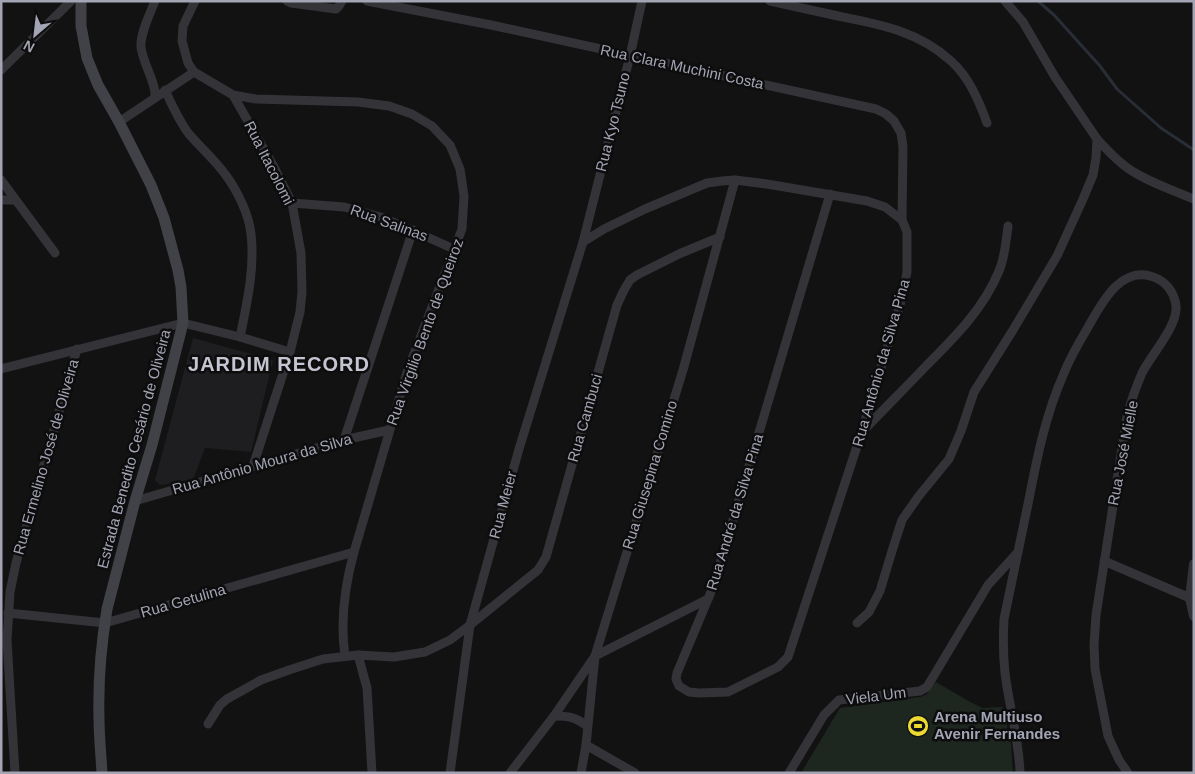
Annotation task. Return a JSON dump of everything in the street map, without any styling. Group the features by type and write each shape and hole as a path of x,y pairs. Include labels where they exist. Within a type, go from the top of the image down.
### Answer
{"main road":[{"name":"Estrada Benedito Cesário de Oliveira","path":"81,1 81,26 87,58 98,85 151,185 164,218 178,270 183,323 107,609 98,720 102,773"}],"street":[{"path":"1,70 70,1"},
{"path":"155,1 142,36 141,48 156,92 155,97"},
{"path":"119,122 194,72 188,63 182,41 183,26 195,1"},
{"path":"287,1 330,9 336,9 342,1"},
{"name":"Rua Clara Muchini Costa","path":"367,1 491,25 876,109 894,121 901,132 903,147 902,220"},
{"name":"Rua Kyo Tsuno","path":"582,242 630,56 642,1"},
{"path":"770,1 902,31 927,43 952,61 966,79 980,103 986,124"},
{"path":"1005,1 1023,22 1055,76 1097,139 1112,155 1129,169 1194,199"},
{"name":"Rua Virgilio Bento de Queiroz","path":"194,72 233,94 256,99 366,103 389,106 412,114 432,126 450,145 460,170 464,196 462,229 407,372 348,575 342,631 345,656"},
{"path":"165,90 188,133 224,173 234,188 251,232 252,262 248,298 240,337"},
{"name":"Rua Itacolomi","path":"233,94 292,203 301,253 302,292 300,312 290,352 253,466"},
{"path":"857,623 869,612 880,591 902,520 949,459 974,392 1056,256 1093,175 1097,139"},
{"path":"1,180 55,253"},
{"path":"582,242 638,212 707,184 735,180 867,201 885,207 902,220"},
{"name":"Rua Giusepina Comino","path":"581,773 586,746 595,656 682,370 735,180"},
{"name":"Rua André da Silva Pina","path":"510,773 554,716 595,656 708,599 830,194"},
{"path":"1,200 15,200"},
{"name":"Rua Salinas","path":"292,203 344,207 384,218 454,249"},
{"name":"Rua Antônio da Silva Pina","path":"708,599 677,673 676,679 679,686 689,692 699,694 728,692 778,667 788,657 861,434 902,298 908,272 906,232 902,220"},
{"path":"861,434 963,328 980,305 993,285 1000,269 1008,226"},
{"path":"344,440 413,230"},
{"name":"Rua Cambuci","path":"208,724 220,705 227,699 261,680 323,659 345,656 394,657 425,652 450,640 538,570 546,556 617,305 624,290 630,280 637,275 679,254 720,237"},
{"name":"Rua Meier","path":"450,773 470,625 519,449 582,242"},
{"name":"Rua José Mielle","path":"1020,773 1005,673 1004,619 1040,443 1064,372 1099,307 1117,284 1134,275 1145,275 1156,278 1165,284 1172,292 1176,307 1173,322 1142,373 1127,416 1095,622 1094,645 1095,669 1108,736 1119,760 1128,773"},
{"path":"1,369 183,323 290,352"},
{"name":"Rua Ermelino José de Oliveira","path":"15,773 7,640 10,592 16,563 77,349"},
{"name":"Rua Antônio Moura da Silva","path":"136,501 344,440 390,430"},
{"name":"Rua Getulina","path":"8,613 105,623 354,552"},
{"name":"Viela Um","path":"789,773 824,715 839,700 920,691 927,687 988,585 1018,552"},
{"path":"1104,561 1190,598"},
{"path":"1194,564 1190,598 1194,616"},
{"path":"358,656 367,688 372,773"},
{"path":"554,716 567,716 578,719 587,726"},
{"path":"586,746 635,773"}],"shaded area":[{"path":"193,338 273,360 251,452 205,448 193,480 160,485 155,480"},
{"name":"Arena Multiuso Avenir Fernandes","path":"936,682 983,708 1003,707 1011,744 1013,773 801,773 840,708 920,697 926,695"}],"waterway":[{"path":"1038,1 1054,15 1100,66 1117,89 1161,128 1194,150"}],"place":[{"name":"Arena Multiuso Avenir Fernandes","path":"918,726"}],"district":[{"name":"JARDIM RECORD","path":"279,364"}]}
